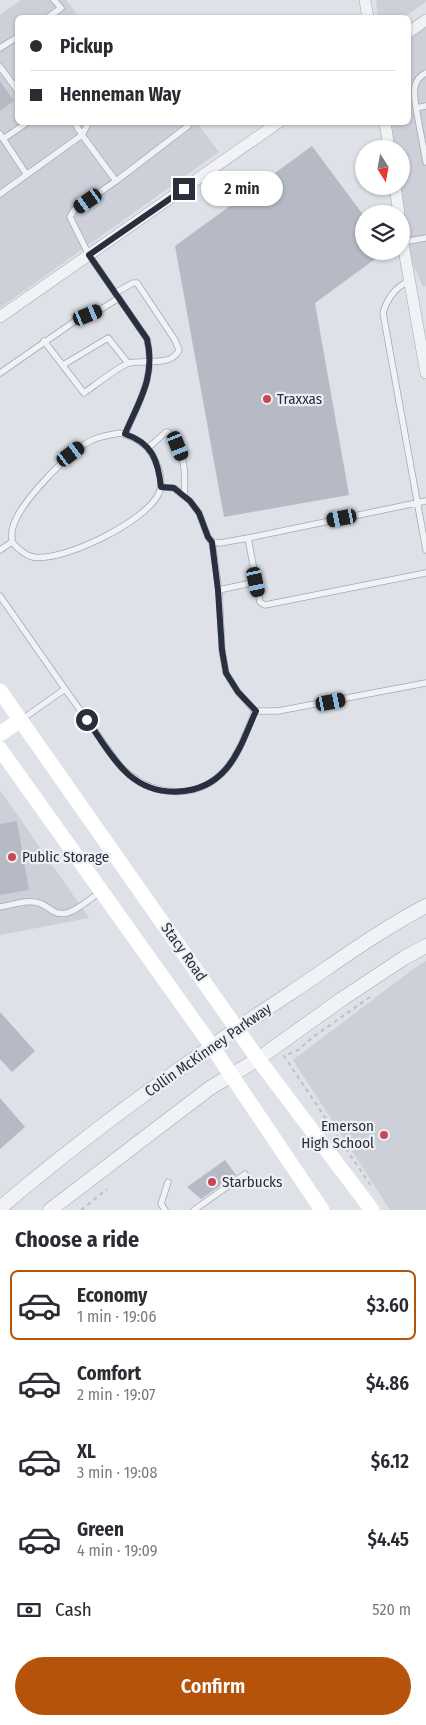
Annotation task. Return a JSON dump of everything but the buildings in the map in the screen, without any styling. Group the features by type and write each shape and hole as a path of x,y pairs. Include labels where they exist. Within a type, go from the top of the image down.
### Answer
{"main road":[{"name":"Stacy Road","path":"0,691 258,1059 372,1210"},
{"path":"0,734 20,720"},
{"path":"0,749 211,1046 322,1210"}],"street":[{"path":"365,0 368,15"},
{"path":"411,31 426,20"},
{"path":"0,317 275,125"},
{"path":"385,125 388,140"},
{"path":"406,260 426,374"},
{"name":"Collin McKinney Parkway","path":"0,1208 106,1122 211,1046 378,934 426,906"},
{"path":"50,1210 202,1094 258,1059 342,999 404,958 426,946"}],"lane":[{"path":"51,15 61,8 54,0"},
{"path":"0,48 15,39"},
{"path":"0,67 15,87"},
{"path":"426,73 416,83 414,91 426,162"},
{"path":"416,108 426,106"},
{"path":"23,125 2,137 27,174"},
{"path":"76,125 116,181"},
{"path":"0,194 82,135 87,125"},
{"path":"125,434 146,384 150,369 147,339 89,255 70,217 74,210 116,181 188,125"},
{"path":"410,238 426,238"},
{"path":"409,281 400,285 389,298 383,313 426,550"},
{"path":"0,373 44,341 78,318 98,311 133,282 137,283 175,340 179,350 177,354 167,360 128,363 84,393 44,341"},
{"path":"62,365 108,338 128,363"},
{"path":"148,448 166,432 173,438 185,468 184,496"},
{"path":"125,434 136,438 148,448 157,462 161,487 151,505 113,532 90,544 49,556 33,557 20,551 12,542 13,526 22,508 71,454 92,440 107,435 125,434"},
{"path":"161,487 174,488 184,496 199,513 208,537 212,542 218,590 222,650 226,673 238,692 256,711 278,711 426,684"},
{"path":"212,542 220,543 248,538 426,501"},
{"path":"248,538 260,602 264,604 426,574"},
{"path":"0,550 12,542"},
{"path":"218,590 256,582"},
{"path":"0,596 120,766 130,776 146,786 164,791 184,792 202,786 226,769 235,756 256,711"},
{"path":"20,720 65,689"},
{"path":"0,907 26,902 40,903 50,911 60,914 70,912 101,892"},
{"path":"194,1210 245,1174"},
{"path":"165,1210 161,1204 168,1182"}],"path":[{"path":"370,996 298,1050 284,1056 375,1191"},
{"path":"81,1210 107,1189"}],"shaded area":[{"path":"21,0 66,0 77,15 15,15 15,125 199,125 219,152 0,308 0,15"},
{"path":"376,0 426,0 426,2 407,15 378,15"},
{"path":"426,24 426,286 423,287 410,258 410,205 399,205 397,195 410,195 410,140 388,140 385,125 411,125 411,34"},
{"path":"0,790 89,918 0,935"},
{"name":"Emerson High School","path":"426,961 426,1210 390,1210 293,1060"}],"place":[{"name":"Traxxas","path":"267,399"},
{"name":"Public Storage","path":"12,857"},
{"name":"Emerson High School","path":"384,1135"},
{"name":"Starbucks","path":"212,1182"}],"route":[{"path":"87,720 120,766 130,776 146,786 164,791 184,792 202,786 226,769 235,756 256,711 238,692 226,673 222,650 218,590 212,542 208,537 199,513 190,501 174,488 161,487 160,471 152,453 146,445 136,438 125,434 146,384 150,369 147,339 89,255 184,189"}]}
